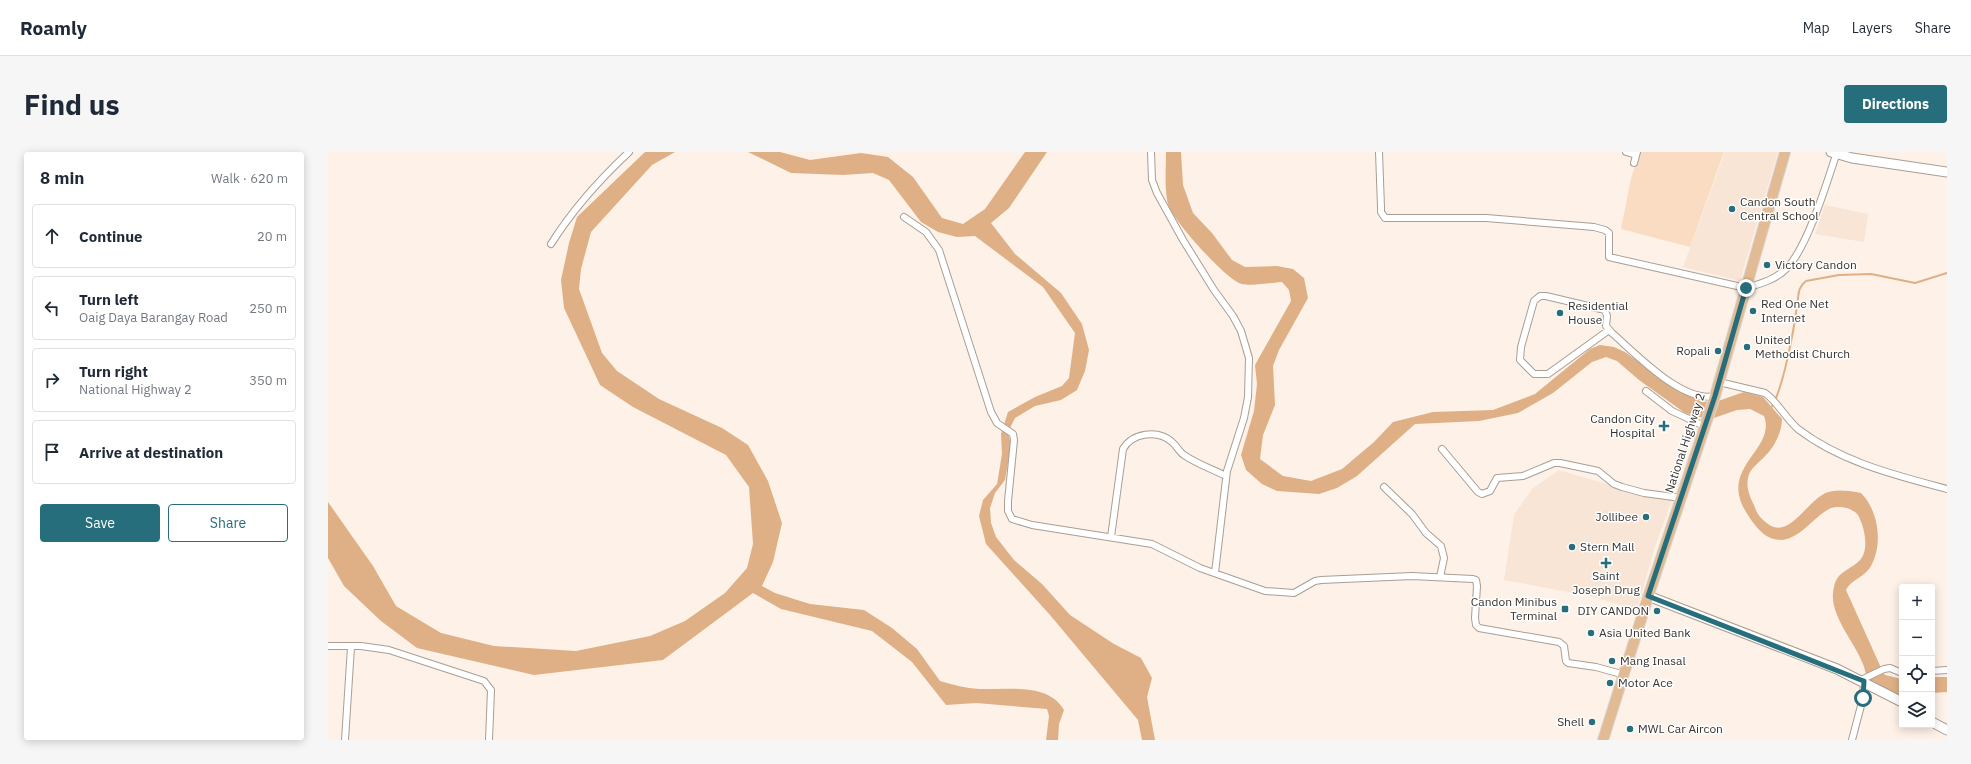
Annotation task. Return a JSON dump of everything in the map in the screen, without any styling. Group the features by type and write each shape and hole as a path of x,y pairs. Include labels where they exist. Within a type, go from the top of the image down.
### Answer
{"main road":[{"name":"National Highway 2","path":"1603,740 1625,675 1648,596 1719,382 1785,152"}],"street":[{"path":"551,244 592,187 629,152"},
{"path":"1150,152 1152,180 1157,193 1183,240 1214,290 1233,316 1241,331 1249,358 1249,382 1244,418 1232,451 1226,476 1215,573"},
{"path":"1379,152 1381,212 1385,218 1479,218 1594,227 1605,230 1608,233 1607,252 1609,257 1746,288 1764,282 1781,273 1795,257 1808,229 1835,153 1852,158 1947,172"},
{"path":"1626,152 1636,154 1634,163"},
{"path":"904,216 926,232 939,250 991,412 994,419 1013,434 1014,440 1008,501 1008,511 1012,519 1032,525 1152,544 1215,573 1264,591 1285,593 1300,591 1315,581 1321,580 1440,577 1467,578 1476,580 1475,618 1476,625 1479,628 1559,642 1564,646 1566,661 1568,663 1596,667 1625,675"},
{"path":"1609,330 1548,374 1534,374 1523,365 1520,360 1521,347 1534,301 1540,296 1605,310 1607,316 1606,326 1609,330 1654,370 1680,389 1703,398 1714,398"},
{"path":"1719,382 1756,390 1771,397 1788,420 1799,429 1839,454 1874,468 1947,490"},
{"path":"1646,391 1672,411 1705,424"},
{"path":"1111,537 1123,448 1135,439 1148,434 1166,438 1186,456 1226,476"},
{"path":"1442,448 1478,492 1482,494 1490,491 1498,478 1503,476 1524,476 1554,463 1560,463 1598,471 1614,484 1622,487 1644,493 1681,498"},
{"path":"1384,487 1412,514 1426,533 1441,546 1444,558 1440,577"},
{"path":"1648,596 1864,679 1899,700"},
{"path":"328,646 368,646 389,650 484,681 491,690 489,740"},
{"path":"345,740 351,647"},
{"path":"1864,679 1884,669 1890,668 1899,672"},
{"path":"1935,671 1947,670"},
{"path":"1852,740 1863,698 1864,679"},
{"path":"1935,724 1947,730"}],"shaded area":[{"path":"645,152 675,152 652,165 591,232 581,269 579,289 602,353 617,371 659,399 722,428 748,445 768,481 782,523 773,562 762,586 775,593 810,604 864,610 892,628 917,649 940,681 974,689 1026,689 1048,695 1057,701 1064,710 1059,724 1058,740 1046,740 1049,716 1047,709 976,703 946,705 912,662 872,631 781,609 753,593 663,660 534,675 417,648 381,621 344,586 328,558 328,502 373,566 396,606 441,633 494,646 576,651 650,636 685,621 725,593 747,568 753,544 749,487 726,455 633,407 600,385 564,308 561,280 569,243 577,217"},
{"path":"748,152 780,152 810,160 861,153 888,157 913,177 942,218 963,224 985,209 1025,152 1047,152 1009,208 991,223 1015,254 1061,293 1082,324 1089,350 1085,371 1077,390 1061,400 1035,406 1015,418 1008,432 1011,445 1005,480 995,493 990,508 991,523 996,537 1014,560 1042,584 1070,615 1114,644 1141,658 1152,678 1147,697 1155,740 1142,740 1138,720 1050,615 986,544 979,516 983,500 997,484 1002,454 1001,434 1008,412 1035,397 1062,386 1069,378 1075,333 1043,287 975,236 957,237 938,232 921,222 889,180 873,173 843,175 791,173"},
{"path":"1166,152 1181,152 1183,185 1193,213 1212,233 1232,260 1245,267 1277,266 1293,269 1304,278 1308,298 1279,350 1273,366 1275,405 1263,435 1260,459 1283,476 1311,481 1342,469 1374,442 1393,422 1433,412 1493,410 1535,394 1590,349 1600,345 1614,347 1625,352 1678,390 1702,402 1721,400 1744,392 1763,397 1782,419 1781,428 1775,443 1749,475 1748,489 1756,511 1768,524 1775,527 1783,527 1790,524 1816,499 1826,493 1831,491 1851,491 1861,493 1872,509 1875,519 1878,540 1877,550 1869,569 1846,590 1885,675 1899,678 1899,697 1882,690 1868,679 1858,653 1842,626 1834,606 1833,597 1835,582 1843,572 1862,558 1864,552 1865,540 1858,515 1847,508 1834,507 1822,514 1792,537 1784,540 1775,539 1765,535 1746,512 1739,496 1739,483 1743,471 1763,439 1766,428 1764,416 1750,409 1737,410 1711,419 1685,413 1639,380 1617,361 1606,357 1592,362 1553,393 1518,413 1479,421 1415,424 1357,476 1337,488 1319,494 1277,491 1262,484 1246,470 1241,455 1254,411 1257,384 1255,365 1291,301 1289,290 1282,282 1256,285 1242,284 1225,273 1202,250 1173,214 1167,201"},
{"path":"1640,152 1724,152 1690,247 1621,229 1631,178"},
{"name":"Candon South Central School","path":"1725,152 1778,152 1740,281 1683,267"},
{"path":"1825,205 1868,214 1864,242 1815,234"},
{"name":"Stern Mall","path":"1559,470 1613,486 1672,500 1655,547 1637,610 1590,596 1504,580 1514,515 1532,489"},
{"path":"1935,677 1947,677 1947,692 1935,693"}],"waterway":[{"path":"1771,408 1780,388 1784,374 1799,292 1801,286 1806,281 1839,275 1871,274 1915,283 1947,273"}],"place":[{"name":"Candon South Central School","path":"1732,209"},
{"name":"Victory Candon","path":"1767,265"},
{"name":"Red One Net Internet","path":"1753,311"},
{"name":"Residential House","path":"1560,313"},
{"name":"United Methodist Church","path":"1747,347"},
{"name":"Ropali","path":"1718,351"},
{"name":"Candon City Hospital","path":"1664,426"},
{"name":"Jollibee","path":"1646,517"},
{"name":"Stern Mall","path":"1572,547"},
{"name":"Saint Joseph Drug","path":"1606,563"},
{"name":"Candon Minibus Terminal","path":"1565,609"},
{"name":"DIY CANDON","path":"1657,611"},
{"name":"Asia United Bank","path":"1591,633"},
{"name":"Mang Inasal","path":"1612,661"},
{"name":"Motor Ace","path":"1610,683"},
{"name":"Shell","path":"1592,722"},
{"name":"MWL Car Aircon","path":"1630,729"}],"route":[{"path":"1746,288 1715,396 1648,596 1764,640 1864,681 1863,698"}]}
